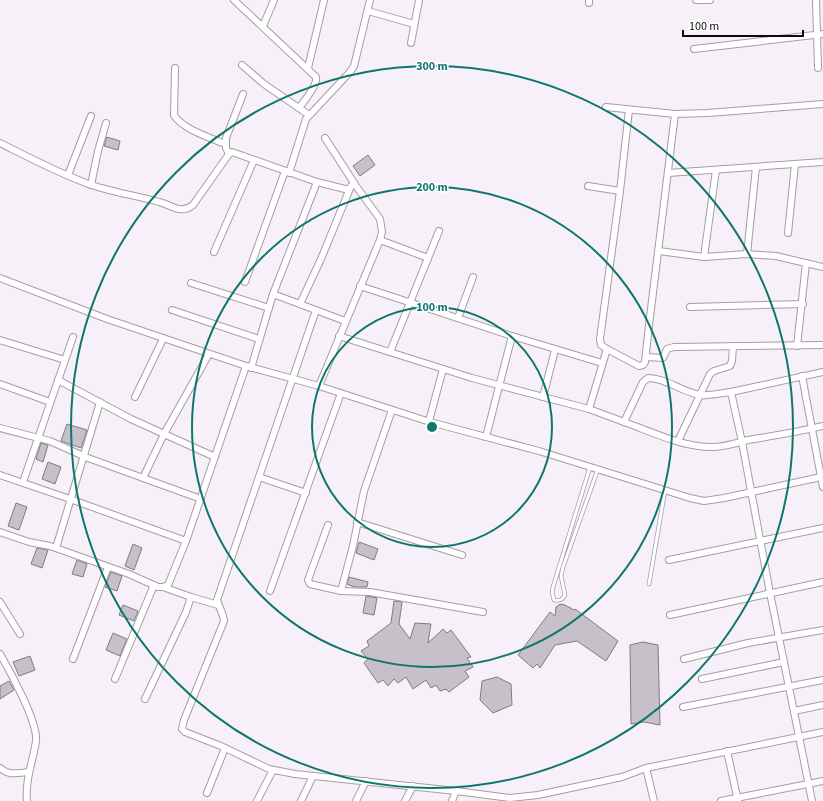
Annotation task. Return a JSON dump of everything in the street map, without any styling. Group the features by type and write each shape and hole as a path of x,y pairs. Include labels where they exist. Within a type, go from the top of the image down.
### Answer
{"street":[{"path":"234,0 316,77 317,80 315,85 299,108"},
{"path":"263,26 274,0"},
{"path":"308,68 324,0"},
{"path":"245,282 287,172 304,122 354,66 370,0"},
{"path":"411,44 419,0"},
{"path":"696,0 710,0"},
{"path":"816,0 820,34 818,68"},
{"path":"368,11 414,24"},
{"path":"694,49 820,34"},
{"path":"242,65 264,84 309,115"},
{"path":"175,68 174,115 179,121 194,130 225,144"},
{"path":"229,154 225,144 226,138 243,94"},
{"path":"606,107 675,114 708,113 823,104"},
{"path":"630,110 600,339 601,344 606,349 639,366 643,365 646,357 675,114"},
{"path":"68,175 91,116"},
{"path":"91,185 106,123"},
{"path":"319,386 382,232 380,220 325,138"},
{"path":"0,143 33,160 91,185 161,202 177,209 185,210 193,205 229,154 232,152 317,182 349,190"},
{"path":"214,252 254,160"},
{"path":"668,172 823,162"},
{"path":"788,234 795,164"},
{"path":"747,254 756,167"},
{"path":"704,257 716,170"},
{"path":"300,304 321,259 353,181"},
{"path":"163,587 168,585 172,579 259,339 273,294 317,182"},
{"path":"588,186 620,191"},
{"path":"390,352 439,231"},
{"path":"380,240 428,258"},
{"path":"659,251 704,257 747,254 776,256 823,267"},
{"path":"797,346 803,304 806,263"},
{"path":"458,318 473,277"},
{"path":"0,278 107,320 248,367 319,386 392,410 598,469 690,498 704,501 724,498 822,477"},
{"path":"191,283 269,308"},
{"path":"360,286 554,350 602,363"},
{"path":"273,294 345,321"},
{"path":"690,307 803,304"},
{"path":"172,310 259,339"},
{"path":"316,310 217,600 224,621 182,725 182,729 272,770 313,776 456,790 497,799 538,795 622,777 646,768 823,732"},
{"path":"23,482 73,336"},
{"path":"340,336 443,369 589,410 678,441 697,446 726,446 823,426"},
{"path":"486,437 512,336"},
{"path":"135,397 163,339"},
{"path":"0,340 65,360"},
{"path":"646,357 664,358 667,349 670,347 823,345"},
{"path":"678,441 710,374 714,371 730,366 732,361 733,346"},
{"path":"589,410 606,349"},
{"path":"543,397 554,350"},
{"path":"143,478 164,434 209,354"},
{"path":"429,421 443,369"},
{"path":"624,422 643,382 648,378 655,378 700,395 712,395 823,372"},
{"path":"802,376 823,487"},
{"path":"58,380 164,434 216,457"},
{"path":"0,384 50,402"},
{"path":"731,392 812,801"},
{"path":"270,591 341,393"},
{"path":"56,548 100,402"},
{"path":"341,591 353,546 364,492 392,410"},
{"path":"0,428 50,441 83,456 201,499"},
{"path":"0,475 186,541"},
{"path":"259,477 306,493"},
{"path":"357,522 462,555"},
{"path":"328,524 308,580 310,584 341,591 370,592 483,612"},
{"path":"668,560 823,528"},
{"path":"0,532 29,542 56,548 158,587 163,587 218,605"},
{"path":"73,659 108,567"},
{"path":"670,615 823,582"},
{"path":"115,679 154,585"},
{"path":"145,699 186,612 191,597"},
{"path":"0,602 20,634"},
{"path":"684,659 748,643 823,630"},
{"path":"0,654 16,682 36,735 26,788 27,801"},
{"path":"702,679 784,662"},
{"path":"683,707 823,680"},
{"path":"794,710 823,705"},
{"path":"207,793 225,748"},
{"path":"727,751 738,799"},
{"path":"0,768 6,773 11,774 29,772"},
{"path":"646,768 654,801"},
{"path":"257,801 272,770"},
{"path":"300,801 313,776"},
{"path":"356,801 366,781"},
{"path":"721,801 738,799 823,781"},
{"path":"405,801 413,786"},
{"path":"452,801 456,790"}],"lane":[{"path":"590,467 553,587 552,592 554,600 558,601 563,599 565,595 561,576 563,567 598,469"},
{"path":"649,584 665,490"}],"building":[{"path":"107,137 120,141 118,150 104,146"},
{"path":"368,155 375,165 360,176 353,166"},
{"path":"67,424 87,430 81,448 61,441"},
{"path":"41,443 48,445 43,462 36,459"},
{"path":"48,462 61,467 55,484 42,479"},
{"path":"16,503 27,507 19,530 8,526"},
{"path":"359,542 378,549 374,560 356,553"},
{"path":"133,544 142,548 134,570 125,566"},
{"path":"37,548 48,550 42,568 31,564"},
{"path":"77,560 87,564 83,577 72,574"},
{"path":"111,572 122,576 117,591 105,587"},
{"path":"349,577 368,582 367,587 354,587 347,584"},
{"path":"366,596 377,598 374,615 363,613"},
{"path":"394,601 402,602 399,624 410,639 415,623 431,624 428,643 443,629 447,633 451,630 471,657 467,658 473,667 465,671 469,677 449,692 446,689 440,691 436,685 431,688 426,680 413,689 406,677 398,683 394,679 388,686 383,680 378,683 364,663 368,659 361,651 369,646 367,641 391,623"},
{"path":"560,604 574,610 575,609 618,641 606,661 577,641 555,645 540,668 537,664 533,668 518,655 550,612 555,616 556,607"},
{"path":"123,605 138,611 134,621 119,615"},
{"path":"113,633 127,639 120,656 106,650"},
{"path":"643,642 658,645 660,725 644,722 631,724 630,645"},
{"path":"30,656 35,670 19,676 13,662"},
{"path":"497,677 511,684 512,705 493,713 480,700 482,681"},
{"path":"9,681 14,690 0,699 0,686"}]}
